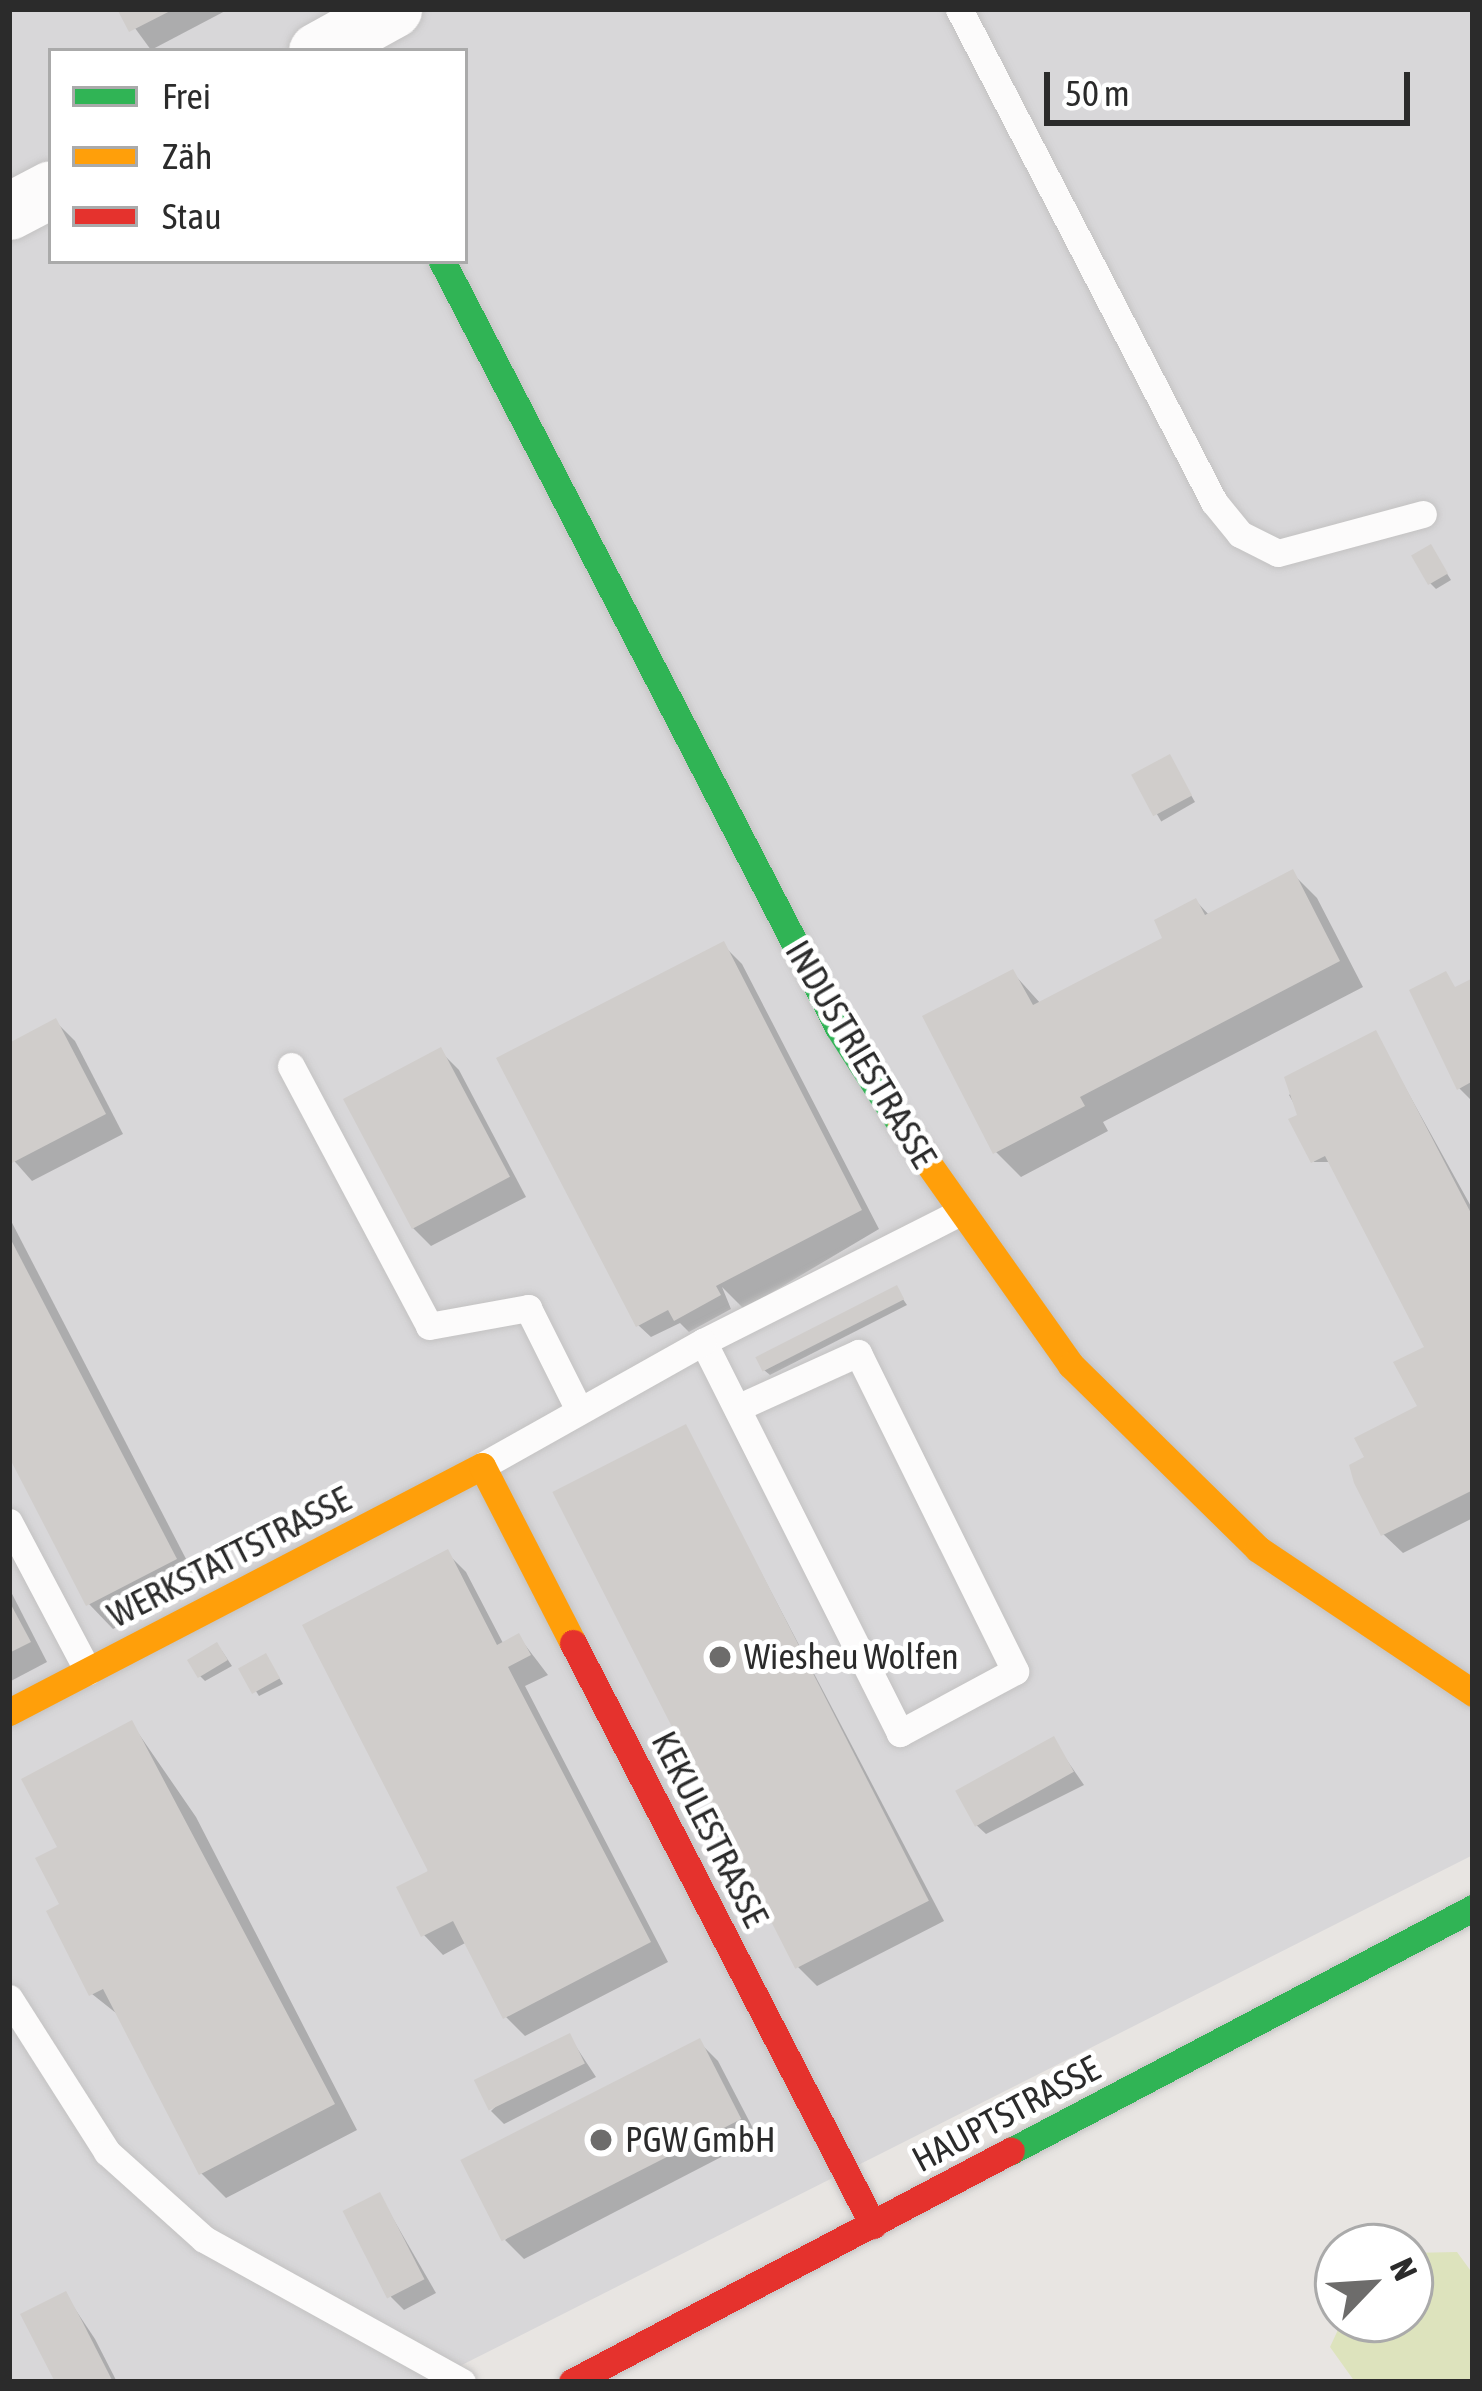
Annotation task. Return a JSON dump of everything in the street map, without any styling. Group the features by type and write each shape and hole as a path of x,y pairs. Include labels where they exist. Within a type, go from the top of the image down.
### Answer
{"street":[{"path":"329,38 393,9"},
{"path":"9,211 48,191"},
{"name":"INDUSTRIESTRASSE","path":"444,264 838,1028 958,1213 1071,1365 1258,1549 1473,1693"},
{"name":"WERKSTATTSTRASSE","path":"9,1712 482,1466"},
{"name":"KEKULESTRASSE","path":"482,1466 873,2225"},
{"name":"HAUPTSTRASSE","path":"572,2382 1473,1907"}],"lane":[{"path":"959,9 1214,502 1240,534 1278,553 1423,514"},
{"path":"291,1066 429,1326 528,1307 578,1408"},
{"path":"482,1466 578,1408 958,1213"},
{"path":"703,1342 900,1732 1016,1671 858,1352 737,1408"},
{"path":"9,1522 88,1671"},
{"path":"9,1998 107,2152 205,2239 462,2382"}],"shaded area":[{"path":"9,9 1473,9 1473,1855 428,2382 9,2382"}],"green space":[{"path":"1434,2252 1457,2252 1473,2274 1472,2382 1355,2382 1330,2347 1332,2343 1434,2343"}],"building":[{"path":"117,9 174,9 129,32"},
{"path":"1431,544 1448,573 1428,585 1411,556"},
{"path":"1170,754 1192,795 1153,816 1131,775"},
{"path":"1293,869 1340,961 1080,1097 1085,1106 993,1154 922,1016 1013,969 1033,1005 1162,938 1154,920 1196,898 1205,915"},
{"path":"724,941 862,1210 716,1286 721,1295 674,1321 668,1310 636,1327 496,1058"},
{"path":"1446,971 1455,987 1473,978 1473,1081 1457,1090 1409,990"},
{"path":"56,1018 106,1114 10,1164 9,1043"},
{"path":"1376,1030 1473,1217 1473,1490 1381,1536 1349,1465 1364,1457 1354,1438 1417,1406 1393,1362 1424,1347 1325,1156 1311,1163 1288,1119 1297,1115 1284,1077"},
{"path":"441,1047 510,1177 412,1229 343,1099"},
{"path":"9,1236 177,1559 86,1606 9,1457"},
{"path":"897,1285 904,1299 763,1371 755,1357"},
{"name":"Wiesheu Wolfen","path":"686,1424 929,1901 795,1969 552,1492"},
{"path":"448,1549 497,1645 519,1633 531,1655 508,1667 651,1942 503,2019 453,1921 421,1937 396,1887 428,1871 302,1625"},
{"path":"9,1601 31,1642 9,1653"},
{"path":"217,1642 228,1660 198,1678 187,1660"},
{"path":"266,1653 280,1678 252,1694 238,1669"},
{"path":"132,1720 335,2104 199,2175 103,1989 89,1996 46,1911 59,1904 35,1858 57,1847 21,1779"},
{"path":"1054,1736 1074,1772 975,1827 955,1791"},
{"path":"570,2033 585,2064 489,2110 474,2080"},
{"name":"PGW GmbH","path":"700,2038 741,2119 502,2241 460,2160"},
{"path":"380,2192 424,2279 387,2298 343,2211"},
{"path":"66,2291 113,2382 55,2382 20,2314"}],"traffic: fast":[{"path":"444,264 838,1027 901,1125"},
{"path":"1011,2151 1473,1908"}],"traffic: slow":[{"path":"901,1125 1071,1365 1258,1549 1473,1693"},
{"path":"9,1712 482,1466 573,1643"}],"traffic: jam":[{"path":"573,1643 873,2225"},
{"path":"572,2382 1011,2151"}],"place":[{"name":"Wiesheu Wolfen","path":"720,1657"},
{"name":"PGW GmbH","path":"601,2140"}]}
